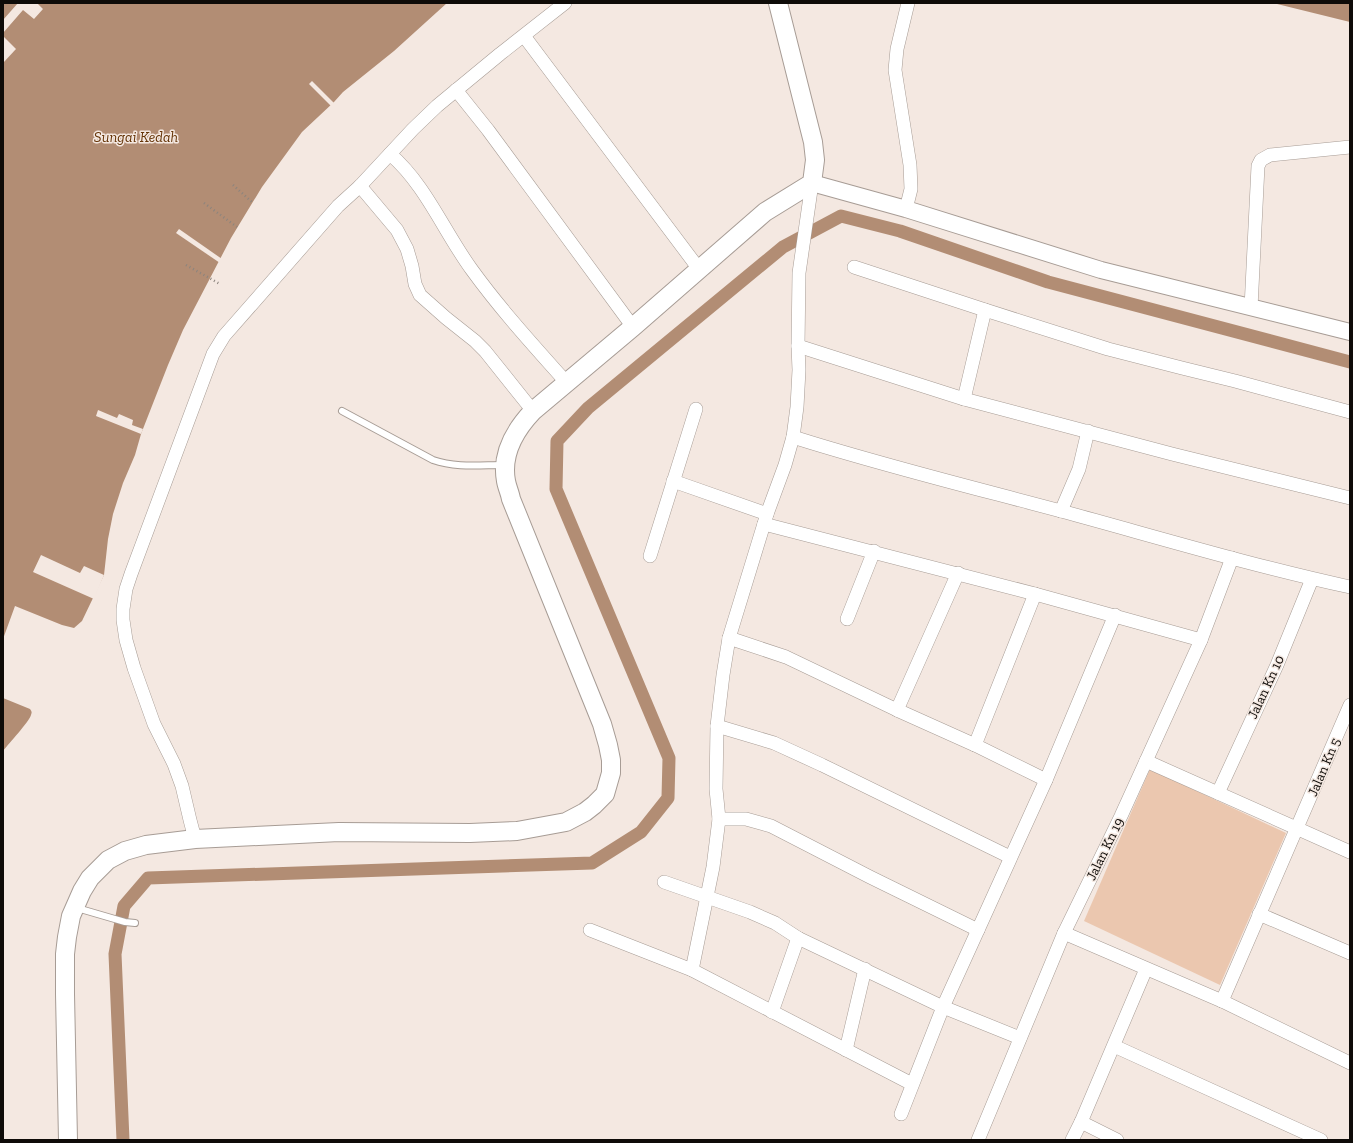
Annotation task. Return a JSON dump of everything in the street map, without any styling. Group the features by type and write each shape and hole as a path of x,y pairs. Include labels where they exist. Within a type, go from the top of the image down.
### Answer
{"main road":[{"path":"68,1140 65,954 74,907 90,878 108,860 125,851 141,846 195,839 339,832 470,833 517,831 566,822 585,812 605,794 611,760 608,744 586,681 511,498 506,480 506,464 510,443 520,425 533,411 633,327 765,212 783,200 811,191 815,160 810,129 778,3"}],"street":[{"path":"195,839 182,786 174,764 154,724 134,668 126,640 123,620 126,588 213,354 224,336 338,206 360,186 437,106 565,3"},
{"path":"906,209 911,189 910,164 895,70 897,49 908,3"},
{"path":"524,36 699,268"},
{"path":"456,90 488,130 633,327"},
{"path":"1251,308 1258,166 1261,160 1270,155 1350,147"},
{"path":"390,154 414,179 472,270 514,324 566,382"},
{"path":"360,186 397,230 405,244 412,266 415,284 420,295 485,351 533,411"},
{"path":"692,970 713,867 719,819 716,789 717,726 729,638 793,437 797,407 799,370 799,273 811,191 906,209 1101,270 1350,332"},
{"path":"854,267 985,310 1128,354 1350,412"},
{"path":"964,398 985,310"},
{"path":"798,346 964,398 1088,432 1350,498"},
{"path":"650,556 696,409"},
{"path":"1061,511 1079,469 1088,432"},
{"path":"793,437 922,475 1312,579 1350,587"},
{"path":"673,481 766,519 874,551 1115,615 1201,640"},
{"path":"847,619 874,551"},
{"name":"Jalan Kn 19","path":"978,1140 1064,933 1121,816 1201,640 1232,558"},
{"path":"897,710 958,573"},
{"name":"Jalan Kn 10","path":"1218,793 1277,665 1312,579"},
{"path":"975,745 1035,594"},
{"path":"901,1114 943,1007 1046,780 1115,615"},
{"path":"729,638 786,657 975,745 1046,780"},
{"name":"Jalan Kn 5","path":"1222,1001 1259,914 1298,829 1350,705"},
{"path":"717,726 774,743 829,768 1010,857"},
{"path":"1146,761 1350,852"},
{"path":"719,819 746,819 771,826 978,930"},
{"path":"664,882 750,912 775,923 798,938 943,1007 1020,1038"},
{"path":"1259,914 1350,953"},
{"path":"590,930 692,970 912,1084"},
{"path":"1064,933 1222,1001 1350,1063"},
{"path":"772,1012 798,938"},
{"path":"1072,1140 1114,1046 1146,968"},
{"path":"846,1050 865,969"},
{"path":"1114,1046 1321,1140"},
{"path":"1081,1122 1117,1140"}],"lane":[{"path":"342,411 441,463 455,465 506,464"},
{"path":"74,907 125,922 135,922"}],"path":[{"path":"233,185 252,202"},
{"path":"204,203 237,227"},
{"path":"186,265 220,284"}],"shaded area":[{"path":"1150,769 1286,833 1220,985 1084,921"}],"water":[{"name":"Sungai Kedah","path":"3,3 447,3 394,51 343,92 302,132 262,187 231,238 183,330 141,434 135,455 123,483 113,514 108,539 104,575 82,621 74,628 62,625 15,606 3,639"},
{"path":"1273,3 1350,3 1350,22"},
{"path":"3,698 30,709 32,713 27,722 3,751"}],"pier":[{"path":"18,3 37,3 43,9 34,19 23,10 3,33 3,20"},
{"path":"3,36 16,49 3,63"},
{"path":"312,81 335,104 332,107 309,84"},
{"path":"179,229 222,259 220,263 176,233"},
{"path":"98,410 117,418 119,414 133,420 132,425 143,429 141,434 96,416"},
{"path":"41,555 80,573 84,566 104,575 94,599 33,572"}],"waterway":[{"path":"123,1140 115,954 124,906 148,878 592,863 641,832 668,798 669,758 556,489 557,441 588,408 783,247 841,216 900,231 1048,282 1350,362"}]}
